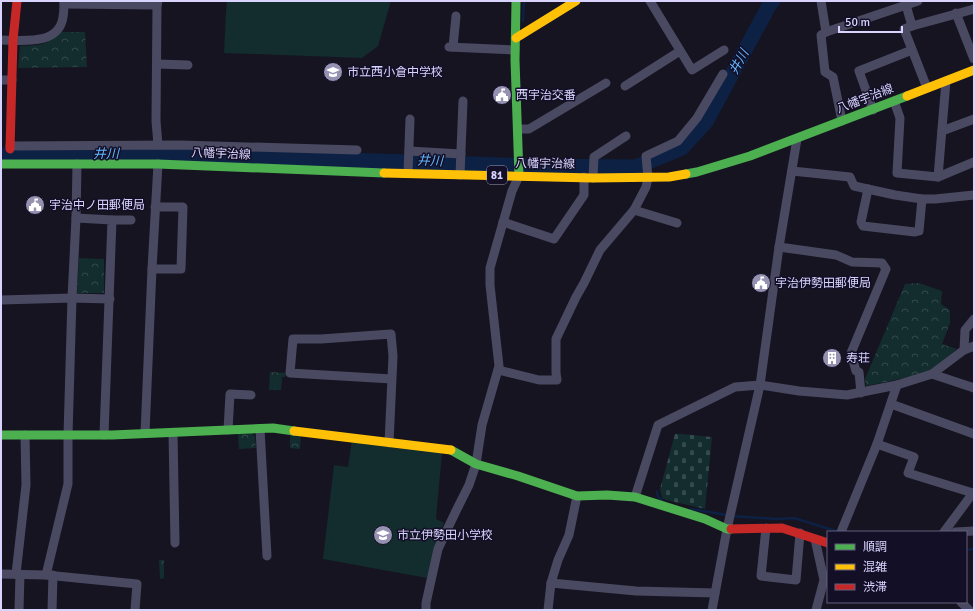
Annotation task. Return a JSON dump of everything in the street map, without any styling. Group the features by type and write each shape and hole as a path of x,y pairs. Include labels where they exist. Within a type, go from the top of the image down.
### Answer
{"street":[{"path":"5,164 10,148 6,121 12,80 13,40 17,1"},
{"path":"426,610 426,603 438,550 469,485 476,464 482,425 499,366 490,285 490,268 512,191 519,175 515,50 516,1"},
{"path":"516,38 576,1"},
{"path":"650,1 692,70 724,50"},
{"path":"821,1 826,32"},
{"path":"842,121 833,78 825,72 821,35 918,1"},
{"path":"1,40 45,39 54,34 63,18 64,3 158,3 156,121 158,145"},
{"path":"906,6 912,26"},
{"path":"927,88 904,29 974,9"},
{"path":"956,13 974,59"},
{"path":"456,16 451,47 515,50"},
{"path":"873,110 859,71 912,50"},
{"path":"625,86 680,51"},
{"path":"157,64 188,65"},
{"name":"八幡宇治線","path":"5,164 77,164 94,162 460,171 519,175 590,176 648,174 668,177 697,172 750,156 974,70"},
{"path":"498,370 539,380 557,380 556,339 600,250 634,210 646,187 648,174 646,156 678,141 697,118 724,74"},
{"path":"1,80 12,80"},
{"path":"938,177 946,81"},
{"path":"518,129 529,129 606,83"},
{"path":"460,171 463,101"},
{"path":"894,101 900,118 897,173 938,177 974,162"},
{"path":"408,170 410,119"},
{"path":"942,131 974,119"},
{"path":"503,222 554,238 584,196 594,157 626,136"},
{"path":"712,610 727,528 760,385 779,246 797,139"},
{"path":"10,148 158,145 358,150"},
{"path":"94,147 94,162"},
{"path":"409,153 461,156"},
{"path":"52,610 50,575 68,484 68,435 77,164"},
{"path":"145,433 158,164"},
{"path":"792,171 850,177 854,186 895,196 935,199 974,195"},
{"path":"868,189 861,222 863,226 915,232 919,231 922,199"},
{"path":"152,269 181,269 183,207 155,207"},
{"path":"634,210 677,223"},
{"path":"76,218 131,220"},
{"path":"104,435 112,220"},
{"path":"779,246 836,255 852,262 882,263 886,269 851,353 856,371 859,372 861,393"},
{"path":"1,300 72,298 110,299"},
{"path":"964,350 965,330 974,319"},
{"path":"389,443 392,379 393,356 391,334 293,340 290,373 392,379"},
{"path":"635,497 658,425 735,387 760,385 822,394 847,395 861,393 897,385 932,374 964,350 974,346"},
{"path":"932,374 974,388"},
{"path":"841,531 877,444 897,385"},
{"path":"228,430 230,394 251,395"},
{"path":"891,404 974,434"},
{"path":"260,429 267,556"},
{"path":"1,435 104,435 283,429 444,449 451,450 476,464 518,476 577,496 608,495 635,497 661,507 705,519 727,528 782,528 827,543"},
{"path":"172,433 175,543"},
{"path":"19,610 18,574 26,485 25,435"},
{"path":"877,444 914,457 908,473 974,492 945,531"},
{"path":"548,610 551,583 558,560 569,535 577,496"},
{"path":"766,528 761,576 796,580 800,533"},
{"path":"815,540 824,580 816,610"},
{"path":"1,574 50,575 137,584 135,610"},
{"path":"551,583 636,591 715,594"}],"green space":[{"path":"227,1 391,1 378,46 362,58 224,53"},
{"path":"60,32 85,32 87,67 18,68 20,46 42,44 51,40"},
{"path":"79,258 104,259 104,293 77,293"},
{"path":"919,283 942,291 941,304 950,310 950,323 942,344 957,349 929,373 866,386 865,379 905,284"},
{"path":"270,372 286,373 285,377 282,377 281,390 269,390"},
{"path":"251,432 255,437 256,448 239,449 238,433"},
{"path":"290,433 301,433 300,449 290,448"},
{"path":"675,434 712,437 705,509 662,498 660,489"},
{"name":"市立伊勢田小学校","path":"352,440 442,453 436,519 444,523 435,548 427,578 323,559 334,465 348,467"},
{"path":"159,560 164,560 164,578 160,579"}],"waterway":[{"path":"523,21 524,1"},
{"name":"井川","path":"1,155 165,154 532,166 636,167 682,148 706,122 773,1"},
{"path":"657,492 658,497 662,500"},
{"path":"691,509 727,515"},
{"path":"732,516 777,519 794,518 836,531"},
{"path":"967,550 974,549"}],"traffic: fast":[{"path":"516,1 515,60 519,176"},
{"path":"686,174 750,156 907,96"},
{"path":"1,164 158,164 384,173"},
{"path":"1,435 112,435 273,428 294,431"},
{"path":"451,450 476,464 518,476 577,496 607,495 635,497 705,519 727,529 731,529"}],"traffic: slow":[{"path":"516,38 576,1"},
{"path":"907,96 974,70"},
{"path":"384,173 593,178 669,177 686,174"},
{"path":"294,431 451,450"}],"traffic: jam":[{"path":"10,149 13,40 17,1"},
{"path":"731,529 782,528 827,543"}],"place":[{"name":"市立西小倉中学校","path":"333,72"},
{"name":"西宇治交番","path":"502,95"},
{"name":"宇治中ノ田郵便局","path":"35,205"},
{"name":"宇治伊勢田郵便局","path":"761,283"},
{"name":"寿荘","path":"832,358"},
{"name":"市立伊勢田小学校","path":"383,535"}]}
